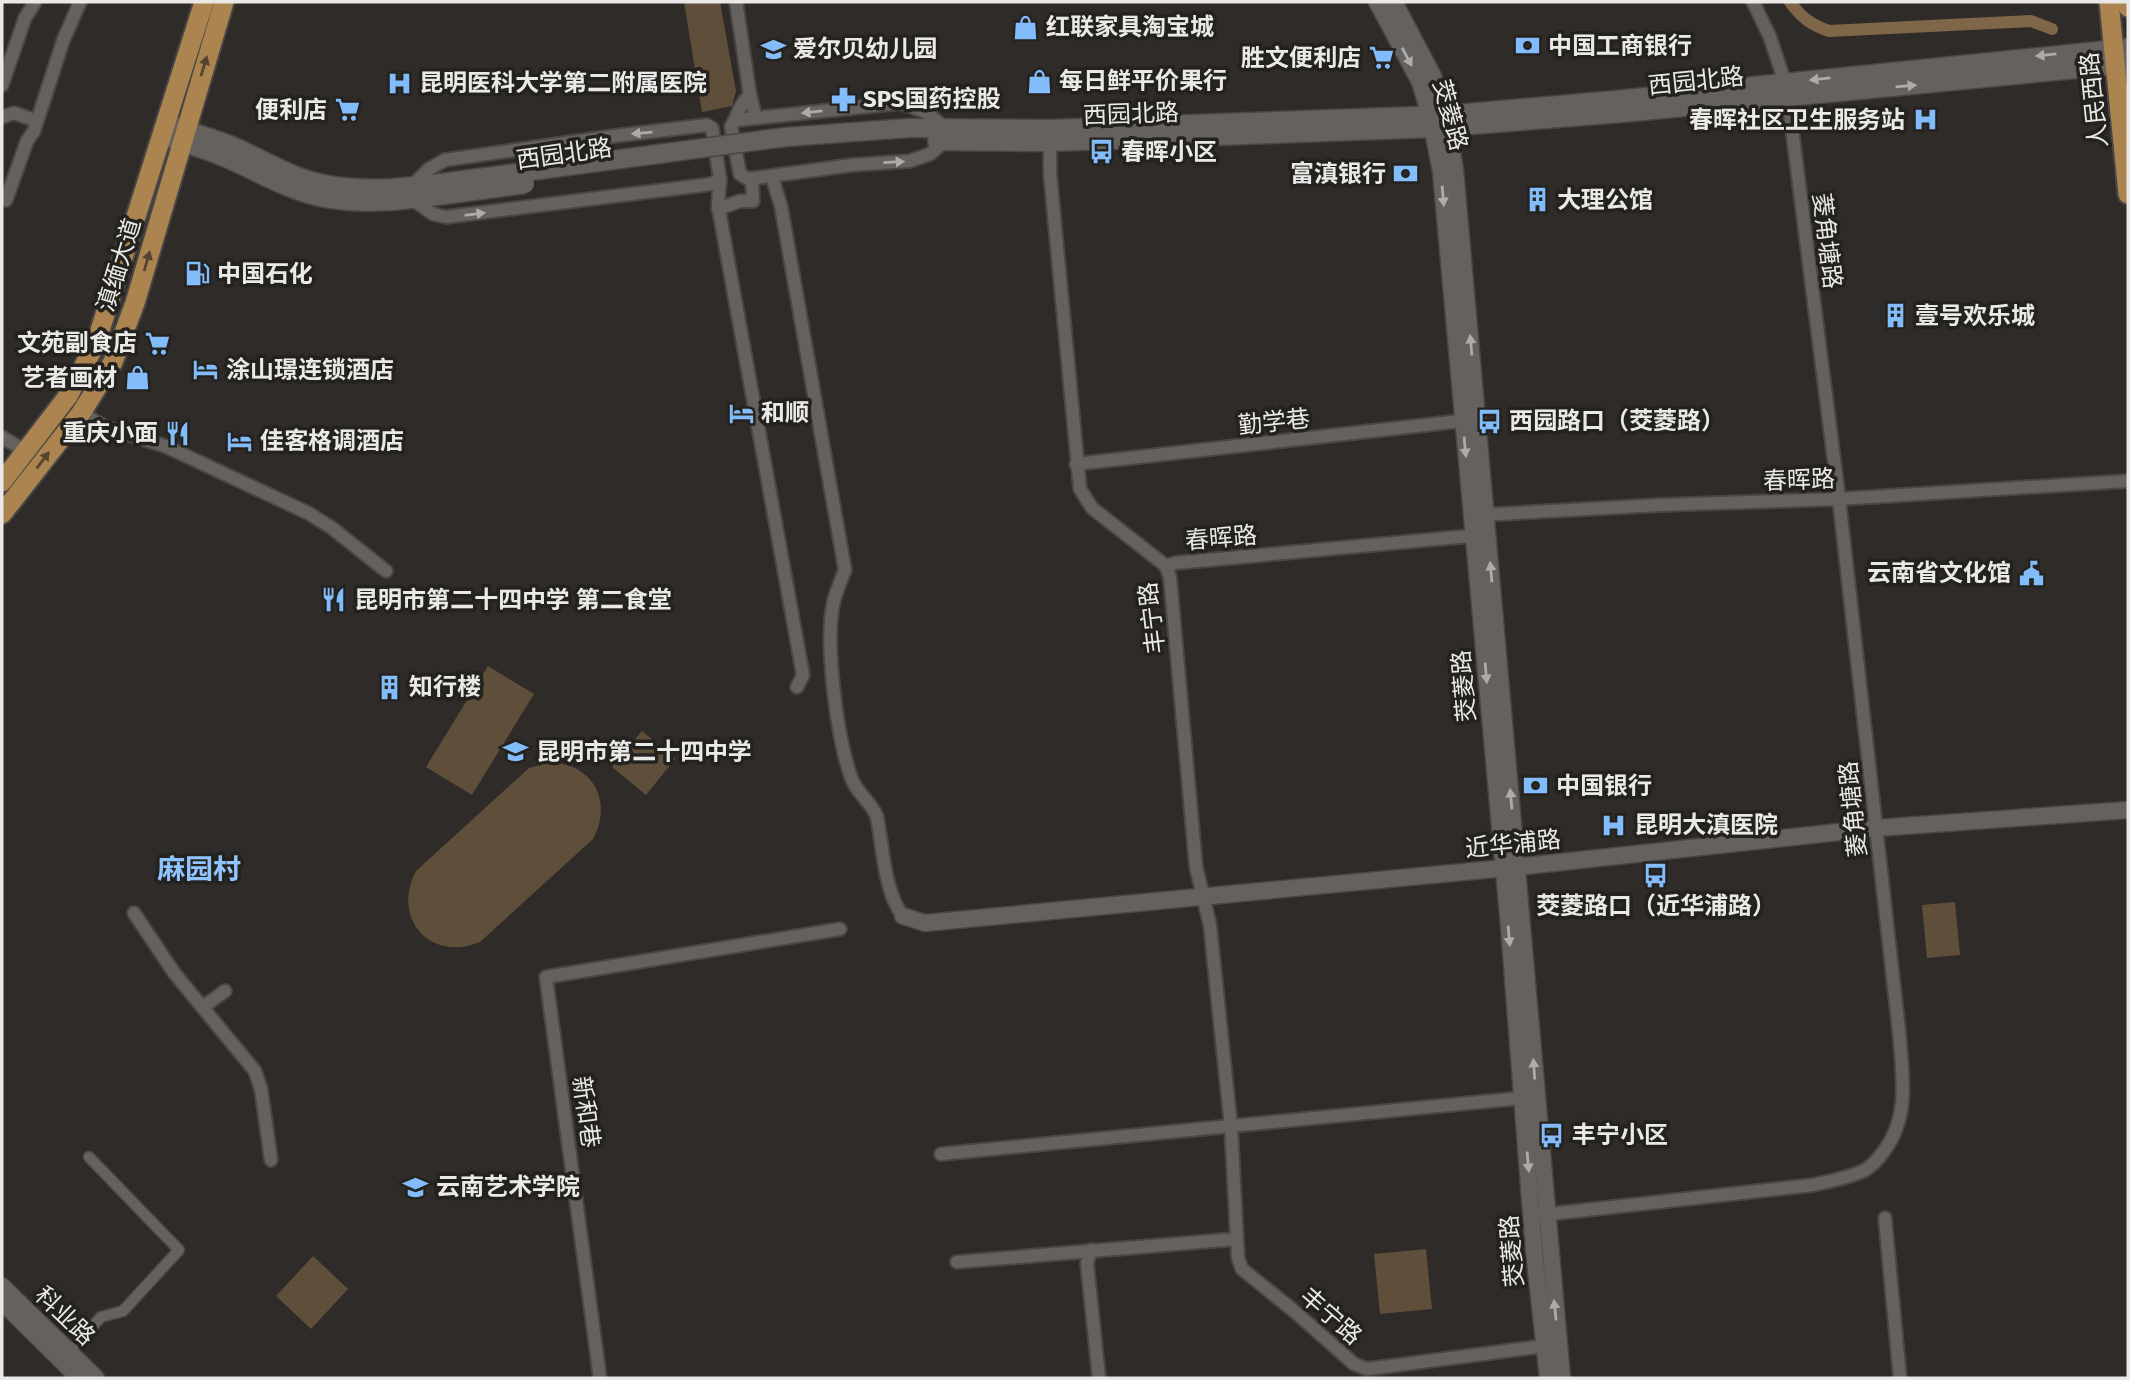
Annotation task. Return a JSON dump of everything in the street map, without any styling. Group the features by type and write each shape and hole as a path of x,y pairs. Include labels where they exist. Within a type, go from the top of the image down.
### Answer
{"main road":[{"name":"滇缅大道","path":"2,514 81,413 113,362 135,303 204,2"},
{"name":"滇缅大道","path":"2,482 68,396 96,343 224,2"},
{"name":"人民西路","path":"2109,2 2121,57 2128,194"},
{"path":"2128,2 2128,8"},
{"name":"西园北路","path":"174,133 228,144 307,180 411,193 909,134 1049,142 1439,121 2121,57"},
{"name":"西园北路","path":"945,135 1065,128 1439,121"}],"street":[{"path":"2,85 25,18 35,2"},
{"path":"6,200 27,141 34,131 63,41 80,2"},
{"path":"736,2 756,118"},
{"name":"茭菱路","path":"1377,2 1439,121 1455,170 1470,420 1539,1215 1544,1346 1548,1378"},
{"name":"茭菱路","path":"1394,2 1433,76 1439,121"},
{"name":"菱角塘路","path":"1539,1215 1813,1185 1841,1179 1866,1169 1877,1160 1894,1138 1903,1112 1899,1031 1839,499 1786,90 1770,37 1753,2"},
{"path":"737,120 900,103 926,112 945,135 930,154 910,161 744,178 740,174 731,127 737,120 737,111 750,95"},
{"path":"2,117 14,113 37,121"},
{"path":"720,179 712,184 446,217 433,214 411,193 429,169 445,160 614,135 707,125 712,128 720,179 718,209 803,675 797,687"},
{"name":"丰宁路","path":"1049,142 1080,489 1092,508 1169,571 1196,867 1210,925 1231,1127 1236,1239 1242,1269 1368,1374 1544,1346"},
{"path":"772,177 782,206 845,570 834,602 830,650 837,712 851,778 859,792 874,808 891,892 902,916"},
{"path":"718,209 740,201 753,201 752,179"},
{"path":"81,413 105,427 165,446 297,507 332,528 386,571"},
{"name":"勤学巷","path":"1076,464 1470,420"},
{"path":"2,438 25,451"},
{"name":"春晖路","path":"1479,515 1839,499 2128,481"},
{"name":"春晖路","path":"1166,566 1481,535"},
{"name":"近华浦路","path":"902,916 925,923 1509,867 1876,828 2128,810"},
{"name":"茭菱路","path":"1509,867 1522,1098 1562,1378"},
{"path":"134,913 175,974 255,1072 261,1089 271,1160"},
{"name":"新和巷","path":"600,1378 546,977 840,929"},
{"path":"203,1007 225,991"},
{"path":"941,1154 1522,1098"},
{"path":"69,1352 101,1317 123,1311 179,1250 89,1157"},
{"path":"1885,1218 1900,1378"},
{"path":"957,1262 1236,1239"},
{"path":"1091,1250 1087,1263 1099,1378"},
{"name":"科业路","path":"2,1286 96,1378"},
{"name":"科业路","path":"2,1303 79,1378"}],"shaded area":[{"path":"684,2 720,2 736,91 732,106 702,112"},
{"path":"488,666 534,694 472,795 426,767"},
{"path":"642,731 675,759 646,795 612,767"},
{"path":"550,762 565,764 578,770 588,777 595,787 600,798 601,811 593,839 480,942 462,947 445,946 431,941 420,932 412,920 408,905 416,871 529,768"},
{"path":"1955,902 1960,955 1927,958 1922,905"},
{"path":"1426,1249 1432,1309 1380,1314 1374,1254"},
{"path":"313,1256 348,1289 311,1329 276,1296"}],"waterway":[{"path":"1790,2 1807,20 1829,31 2031,21 2052,29"}],"place":[{"name":"红联家具淘宝城","path":"1026,27"},
{"name":"中国工商银行","path":"1528,46"},
{"name":"爱尔贝幼儿园","path":"773,49"},
{"name":"胜文便利店","path":"1381,58"},
{"name":"每日鲜平价果行","path":"1039,81"},
{"name":"昆明医科大学第二附属医院","path":"399,83"},
{"name":"SPS国药控股","path":"843,99"},
{"name":"便利店","path":"347,110"},
{"name":"春晖社区卫生服务站","path":"1925,120"},
{"name":"春晖小区","path":"1101,152"},
{"name":"富滇银行","path":"1406,174"},
{"name":"大理公馆","path":"1537,200"},
{"name":"中国石化","path":"197,274"},
{"name":"壹号欢乐城","path":"1895,316"},
{"name":"文苑副食店","path":"157,343"},
{"name":"涂山璟连锁酒店","path":"206,370"},
{"name":"艺者画材","path":"137,378"},
{"name":"和顺","path":"741,413"},
{"name":"西园路口（茭菱路）","path":"1489,421"},
{"name":"重庆小面","path":"178,433"},
{"name":"佳客格调酒店","path":"240,441"},
{"name":"云南省文化馆","path":"2031,573"},
{"name":"昆明市第二十四中学 第二食堂","path":"334,600"},
{"name":"知行楼","path":"389,687"},
{"name":"昆明市第二十四中学","path":"516,752"},
{"name":"中国银行","path":"1536,786"},
{"name":"昆明大滇医院","path":"1614,825"},
{"name":"茭菱路口（近华浦路）","path":"1656,875"},
{"name":"丰宁小区","path":"1552,1135"},
{"name":"云南艺术学院","path":"416,1187"}],"district":[{"name":"麻园村","path":"199,869"}]}
